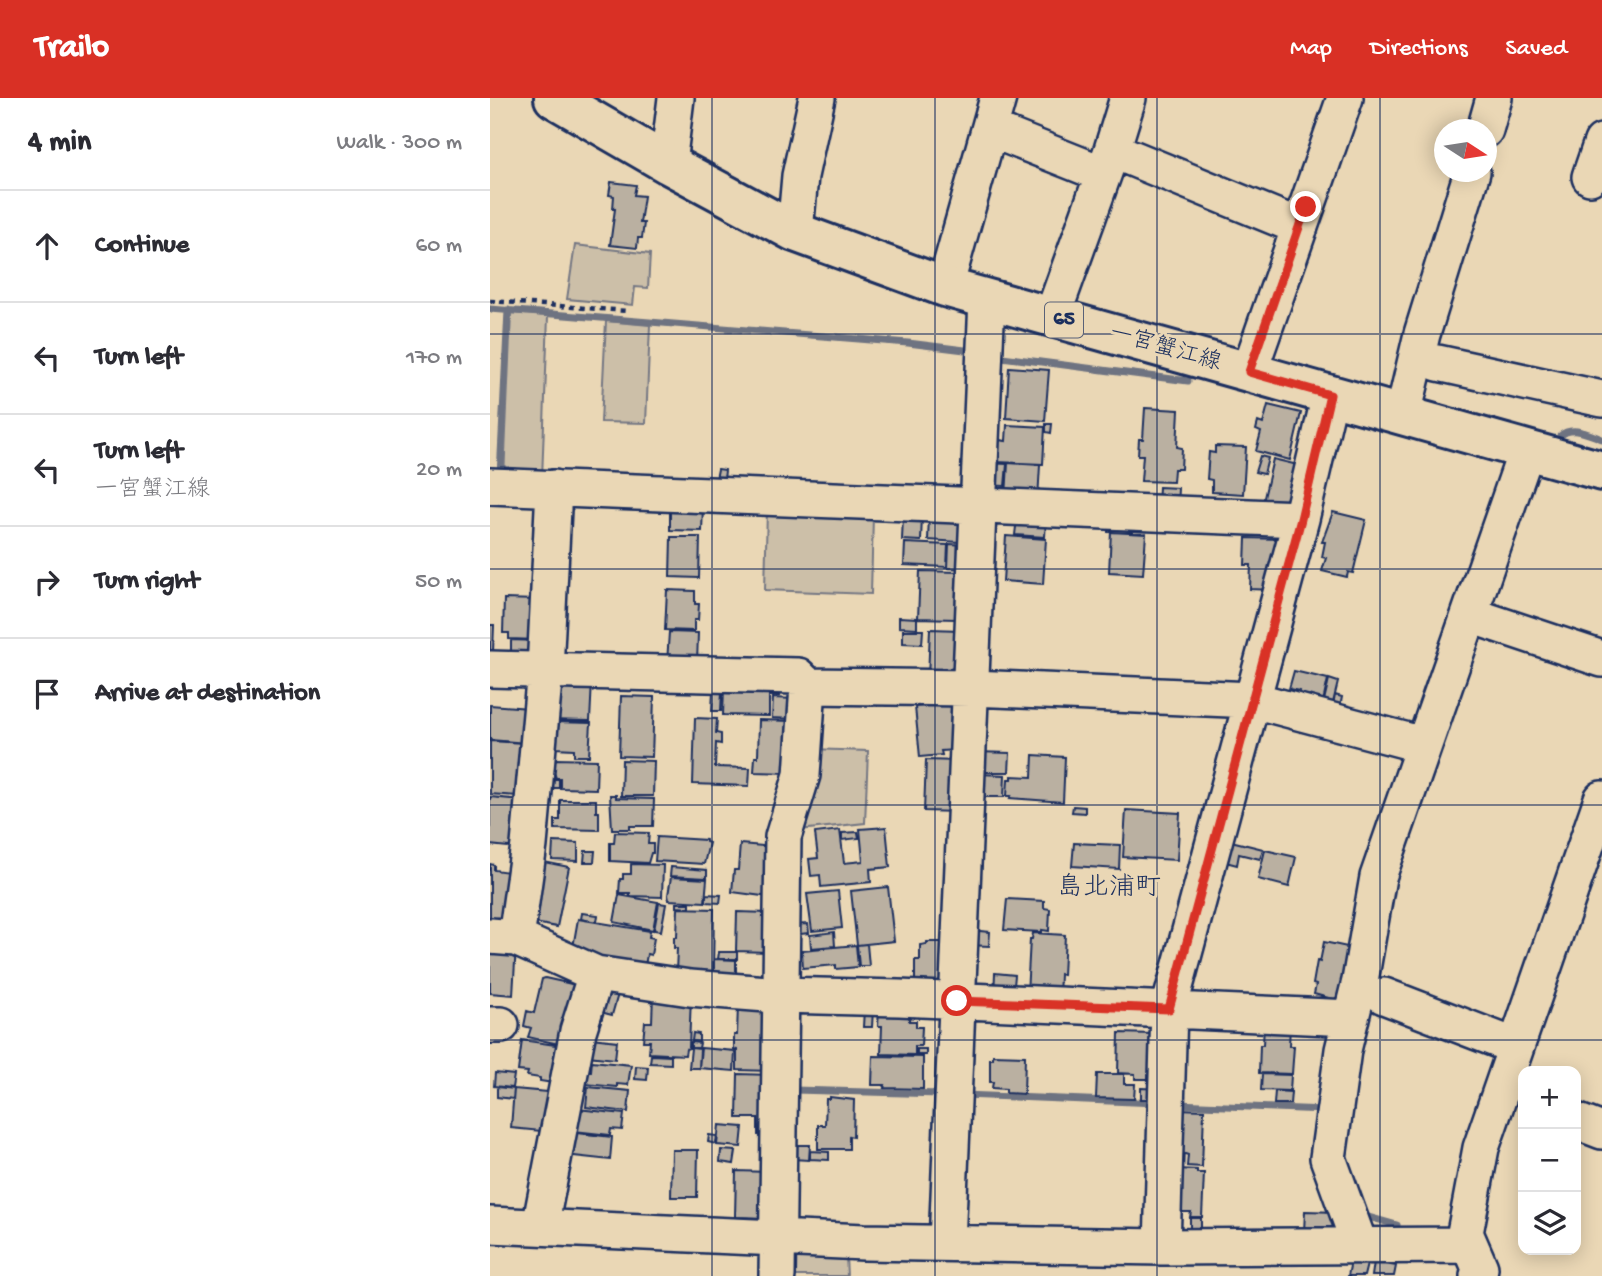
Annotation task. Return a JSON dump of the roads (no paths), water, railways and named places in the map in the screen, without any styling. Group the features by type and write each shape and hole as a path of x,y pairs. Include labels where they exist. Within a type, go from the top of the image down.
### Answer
{"main road":[{"name":"一宮蟹江線","path":"554,98 668,164 795,232 946,287 1602,471"}],"street":[{"path":"668,164 676,98"},
{"path":"795,232 800,176 817,98"},
{"path":"1052,317 1128,98"},
{"path":"1249,372 1345,98"},
{"path":"1488,119 1494,98"},
{"path":"946,287 994,114 1107,162 1300,227"},
{"path":"1590,177 1602,142"},
{"path":"1403,415 1422,334 1469,182"},
{"path":"947,1243 988,299"},
{"path":"1438,363 1602,399"},
{"path":"1162,1247 1169,1009 1301,519 1330,395"},
{"path":"1360,1246 1328,1158 1343,1050 1360,981 1378,877 1423,746 1478,618 1528,449"},
{"path":"490,486 1301,519"},
{"path":"554,488 545,670 528,845 503,937 596,974 690,988 780,995 1351,1018"},
{"path":"1478,618 1602,659"},
{"path":"490,670 798,676 808,686 971,688 1252,700 1423,746"},
{"path":"777,1276 783,837 802,775 808,686"},
{"path":"490,1225 947,1243 1162,1247 1360,1246 1474,1261 1465,1233 1481,1148 1512,1099 1514,1046 1590,870 1602,799"},
{"path":"540,1227 578,1031 596,974"},
{"path":"1384,996 1514,1046"},
{"path":"1581,1123 1602,1130"}],"waterway":[{"path":"490,309 908,343 973,351"},
{"path":"500,476 508,310"},
{"path":"994,356 1188,381"},
{"path":"1560,436 1575,431 1602,439"},
{"path":"794,1090 941,1094"},
{"path":"963,1095 1157,1103"},
{"path":"1177,1104 1326,1110"},
{"path":"1363,1212 1365,1216 1397,1225"}],"district":[{"name":"島北浦町","path":"1109,889"}]}
